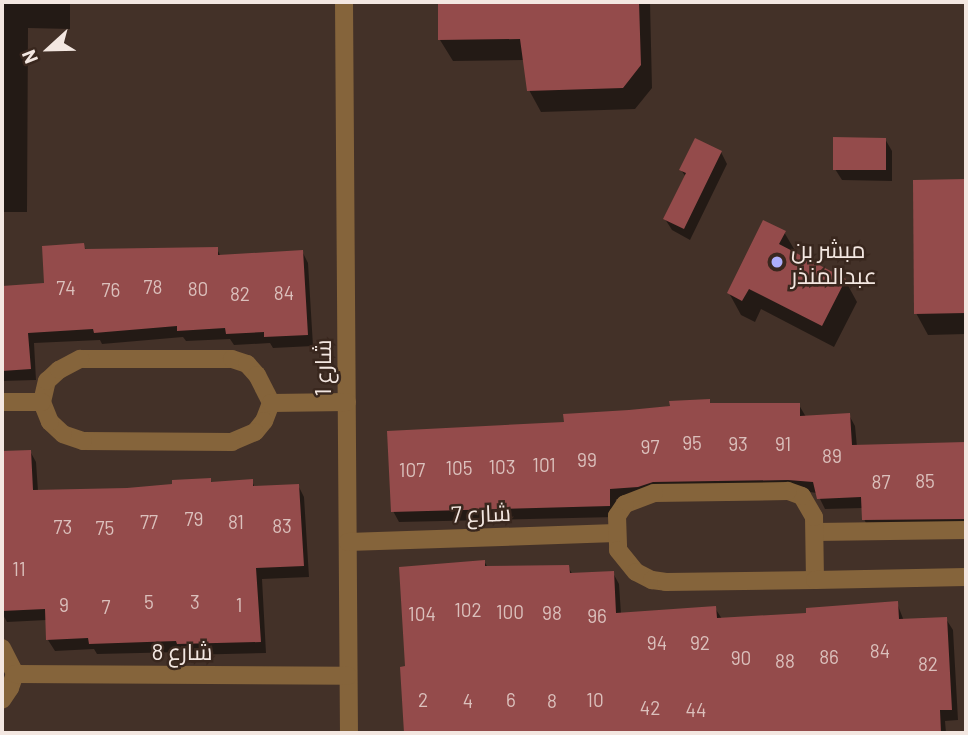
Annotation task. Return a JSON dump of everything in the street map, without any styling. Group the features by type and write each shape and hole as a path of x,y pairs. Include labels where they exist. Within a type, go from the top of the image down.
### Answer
{"street":[{"name":"شارع 1","path":"344,2 349,733"},
{"path":"80,359 232,359 247,364 257,375 271,403 264,421 255,432 232,442 219,442 83,441 63,434 50,422 42,402 47,381 59,370 80,359"},
{"path":"2,402 42,402"},
{"path":"271,403 347,402"},
{"path":"815,580 815,532 810,506 802,496 788,491 641,496 625,504 617,516 618,550 624,561 636,572 652,580 815,580 966,577"},
{"path":"815,532 966,530"},
{"name":"شارع 7","path":"348,542 616,533"},
{"path":"2,648 15,674 2,700"},
{"name":"شارع 8","path":"15,674 348,676"}],"building":[{"path":"438,2 639,2 641,65 623,88 527,91 520,39 438,40"},
{"path":"833,137 886,138 886,170 833,170"},
{"path":"695,138 722,151 684,229 663,219 686,173 679,170"},
{"path":"966,179 966,313 914,314 913,180"},
{"name":"مبشر بن عبدالمنذر","path":"763,220 786,231 779,244 846,279 822,326 749,289 742,301 727,293"},
{"path":"84,243 85,249 218,247 218,255 303,250 308,335 264,337 264,332 226,334 225,328 177,331 177,326 94,333 93,329 28,333 31,369 2,371 2,286 44,283 42,246"},
{"path":"710,399 710,403 800,403 800,416 850,413 852,445 966,442 966,519 862,520 861,497 817,499 813,482 788,480 653,482 638,487 610,489 610,506 391,512 387,431 564,422 563,414 670,406 669,401"},
{"path":"31,450 33,490 127,488 172,484 172,480 211,478 211,482 253,479 253,486 299,484 304,566 256,568 261,642 89,644 88,638 46,640 45,609 2,611 2,451"},
{"path":"485,560 485,566 569,565 570,573 614,571 616,613 716,606 717,618 806,613 806,608 898,601 899,619 947,617 952,710 940,710 941,733 404,733 400,667 405,666 399,567"}],"place":[{"name":"مبشر بن عبدالمنذر","path":"777,262"}]}
